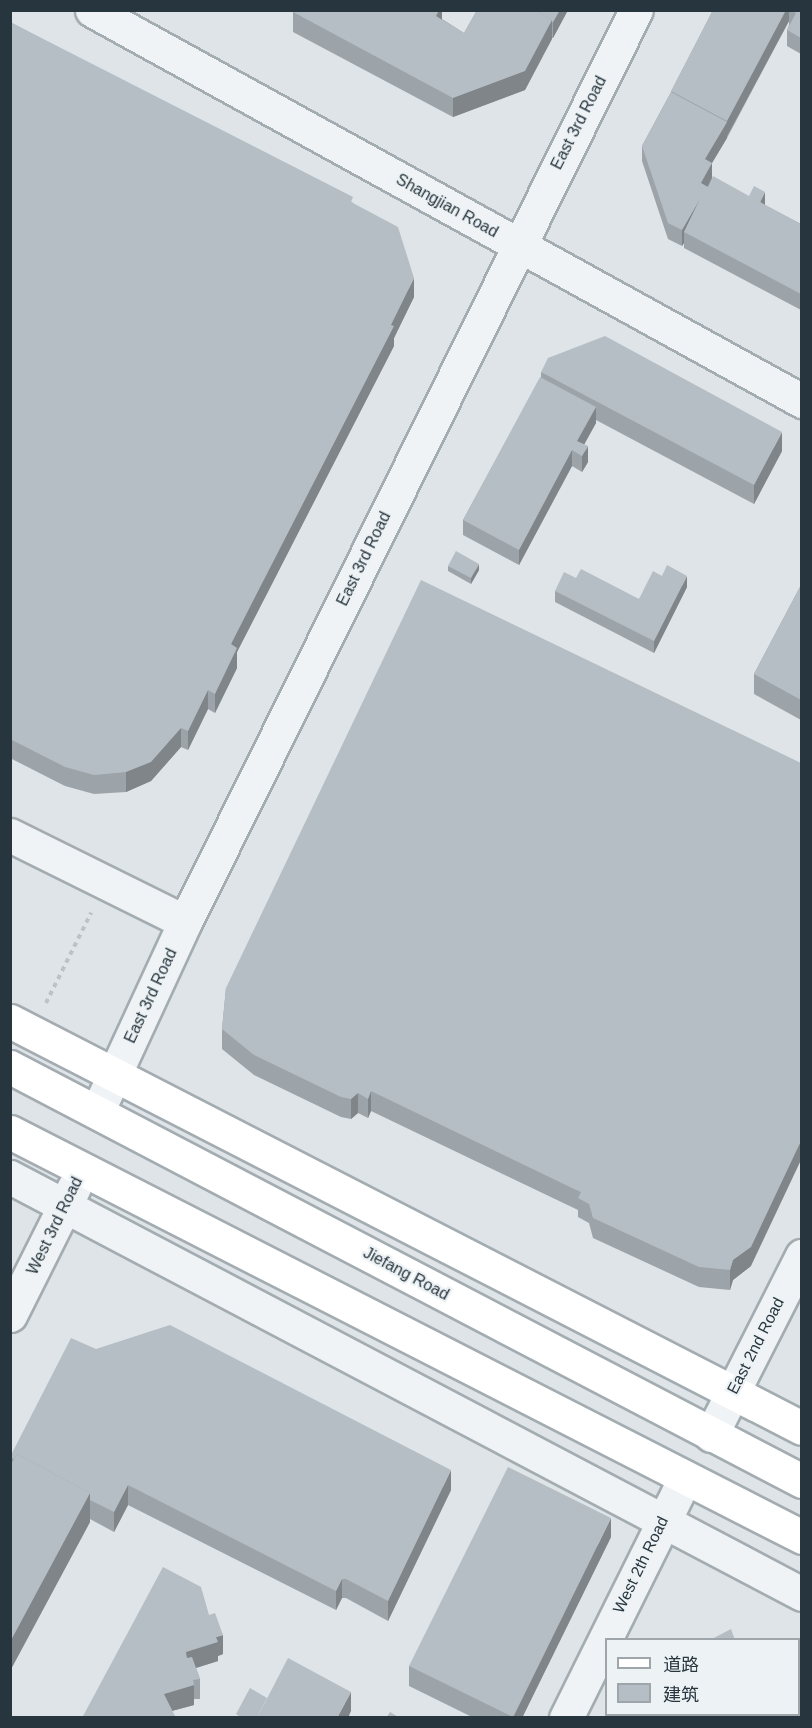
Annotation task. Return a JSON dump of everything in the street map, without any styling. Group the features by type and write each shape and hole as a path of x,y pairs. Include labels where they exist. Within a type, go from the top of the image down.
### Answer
{"main road":[{"path":"10,1021 801,1428"},
{"name":"Jiefang Road","path":"10,1066 98,1110 801,1481"},
{"path":"10,1132 801,1537"}],"street":[{"name":"Shangjian Road","path":"92,10 801,401"},
{"name":"East 3rd Road","path":"98,1110 185,922 636,10"},
{"path":"10,835 185,922"},
{"name":"West 3rd Road","path":"10,1315 83,1169"},
{"path":"10,1177 661,1523 801,1594"},
{"name":"East 2nd Road","path":"711,1435 801,1256"},
{"name":"West 2th Road","path":"566,1718 685,1478"}],"path":[{"path":"43,1008 106,882"}],"building":[{"path":"294,10 439,10 436,16 464,33 477,10 535,10 552,20 525,71 453,98 293,12"},
{"path":"535,10 560,10 552,22"},
{"path":"713,10 786,10 727,121 671,91"},
{"path":"790,10 801,10 801,38 787,30 796,13"},
{"path":"10,22 353,197 351,202 398,227 414,278 391,325 394,326 231,644 237,648 215,694 208,690 188,731 181,728 151,762 126,772 94,775 65,767 10,739"},
{"path":"671,92 727,122 705,159 712,163 701,183 708,187 713,176 749,196 754,186 765,192 760,202 801,224 801,294 684,232 700,199 682,230 668,223 642,146"},
{"path":"605,336 782,432 754,485 541,372 548,358"},
{"path":"540,377 596,407 577,441 588,446 582,456 572,450 519,550 463,520"},
{"path":"456,551 479,564 471,578 448,566"},
{"path":"667,565 687,576 654,641 555,591 564,572 576,578 581,569 639,599 653,571 662,576"},
{"path":"421,580 801,763 801,1141 751,1247 733,1260 730,1270 699,1267 593,1218 589,1204 578,1198 581,1192 371,1091 368,1099 358,1093 351,1099 341,1097 254,1055 222,1029 226,988"},
{"path":"801,585 801,700 754,674"},
{"path":"170,1325 451,1470 388,1601 346,1579 342,1579 336,1591 128,1485 114,1512 90,1500 90,1493 17,1454 14,1459 10,1457 71,1338 96,1349"},
{"path":"17,1454 90,1493 10,1642 10,1466"},
{"path":"508,1467 611,1518 513,1717 409,1666"},
{"path":"163,1567 201,1587 209,1615 215,1613 223,1635 216,1637 218,1642 186,1652 187,1658 192,1657 200,1679 193,1680 194,1685 164,1694 176,1718 82,1718"},
{"path":"731,1629 734,1638 714,1638"},
{"path":"288,1658 351,1692 337,1718 257,1718"},
{"path":"801,1682 801,1718 667,1718 668,1716 800,1716"},
{"path":"250,1688 267,1698 257,1718 242,1718 236,1714"},
{"path":"390,1712 400,1718 386,1718"}]}
